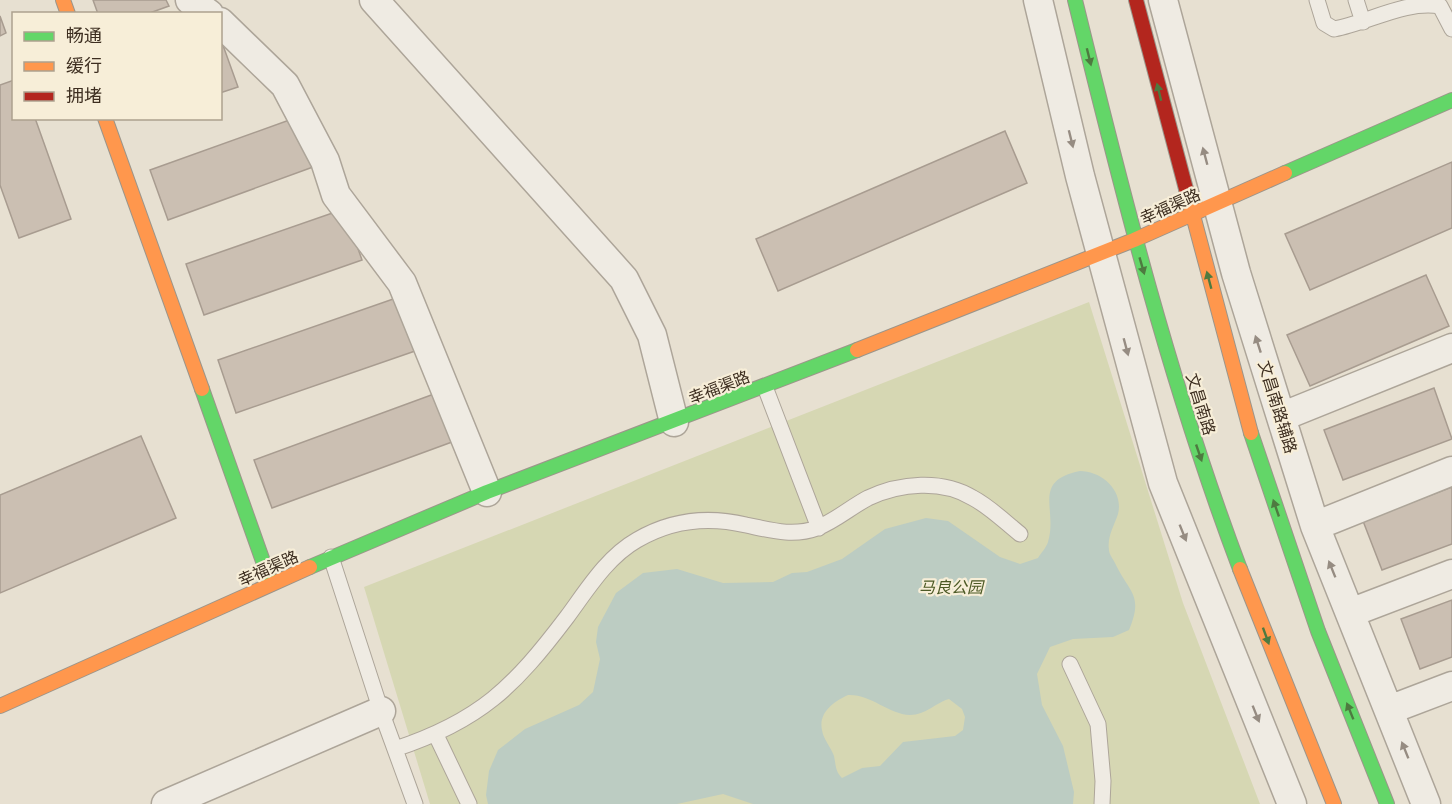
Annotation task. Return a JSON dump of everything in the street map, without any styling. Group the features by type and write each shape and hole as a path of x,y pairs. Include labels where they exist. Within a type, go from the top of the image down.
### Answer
{"street":[{"path":"190,0 206,12"},
{"path":"374,0 624,279 652,335 674,422"},
{"path":"1038,0 1080,176 1103,253 1163,483 1292,804"},
{"name":"文昌南路","path":"1075,0 1134,240 1198,450 1270,645 1334,804"},
{"path":"1136,0 1191,215 1252,435 1318,631 1387,804"},
{"name":"文昌南路辅路","path":"1163,0 1236,273 1315,526 1426,804"},
{"path":"222,24 285,85 325,161 336,195 402,283 487,492"},
{"name":"幸福渠路","path":"0,706 331,557 487,492 765,387 1103,253 1452,100"},
{"path":"106,120 271,584"},
{"path":"1281,417 1452,348"},
{"path":"1315,526 1452,471"},
{"path":"1350,613 1452,574"},
{"path":"1389,710 1452,686"},
{"path":"166,804 381,711"}],"lane":[{"path":"1317,0 1324,23 1334,30 1413,6 1430,4 1440,6 1452,29"},
{"path":"1356,0 1363,22"},
{"path":"765,387 819,528"},
{"path":"395,749 436,735 481,710 502,692 555,633 610,561 635,541 663,526 688,521 716,520 770,531 789,532 819,528 870,498 900,487 934,485 972,497 1020,534"},
{"path":"331,557 381,711 415,804"},
{"path":"1070,664 1098,724 1103,781 1102,804"},
{"path":"436,735 470,804"}],"green space":[{"name":"马良公园","path":"1089,302 1183,603 1260,804 430,804 364,587"}],"shaded area":[{"path":"1080,471 1096,474 1109,484 1118,497 1118,514 1110,536 1109,552 1135,601 1129,630 1113,637 1073,639 1050,647 1037,674 1042,705 1063,746 1074,792 1073,804 753,804 723,794 677,804 488,804 486,795 489,771 498,750 525,729 579,705 593,692 600,659 596,642 598,627 616,593 643,573 677,569 723,583 773,582 792,573 807,572 842,559 885,529 926,518 948,521 1000,557 1020,564 1038,558 1047,544 1050,530 1051,489 1065,476","holes":["848,695 910,715 926,711 949,699 962,709 965,717 963,730 955,736 903,742 880,766 862,768 842,778 837,770 833,753 824,737 821,724 825,713 833,704"]}],"building":[{"path":"93,0 166,0 169,6 152,12 97,12"},
{"path":"0,16 6,33 0,36"},
{"path":"222,43 238,87 222,92"},
{"path":"12,81 12,120 36,120 71,219 19,238 0,185 0,85"},
{"path":"295,118 313,167 168,220 150,170"},
{"path":"1005,131 1027,183 778,291 756,239"},
{"path":"1452,162 1452,228 1310,290 1285,234"},
{"path":"344,209 362,260 204,315 186,264"},
{"path":"1426,275 1449,326 1310,386 1287,335"},
{"path":"399,297 418,350 236,413 218,360"},
{"path":"1434,388 1452,439 1343,480 1324,430"},
{"path":"434,394 452,442 272,508 254,460"},
{"path":"141,436 176,518 0,593 0,495"},
{"path":"1452,487 1452,544 1382,570 1363,521"},
{"path":"1452,600 1452,657 1420,669 1401,619"}],"traffic: fast":[{"path":"1075,0 1129,216 1169,358 1240,569"},
{"path":"1285,173 1452,100"},
{"path":"310,567 487,492 857,350"},
{"path":"202,389 271,584"},
{"path":"1251,433 1318,631 1387,804"}],"traffic: slow":[{"path":"63,0 67,12"},
{"path":"106,120 202,389"},
{"path":"857,350 1134,240 1285,173"},
{"path":"1186,189 1251,433"},
{"path":"0,706 310,567"},
{"path":"1240,569 1334,804"}],"traffic: jam":[{"path":"1136,0 1186,189"}]}
